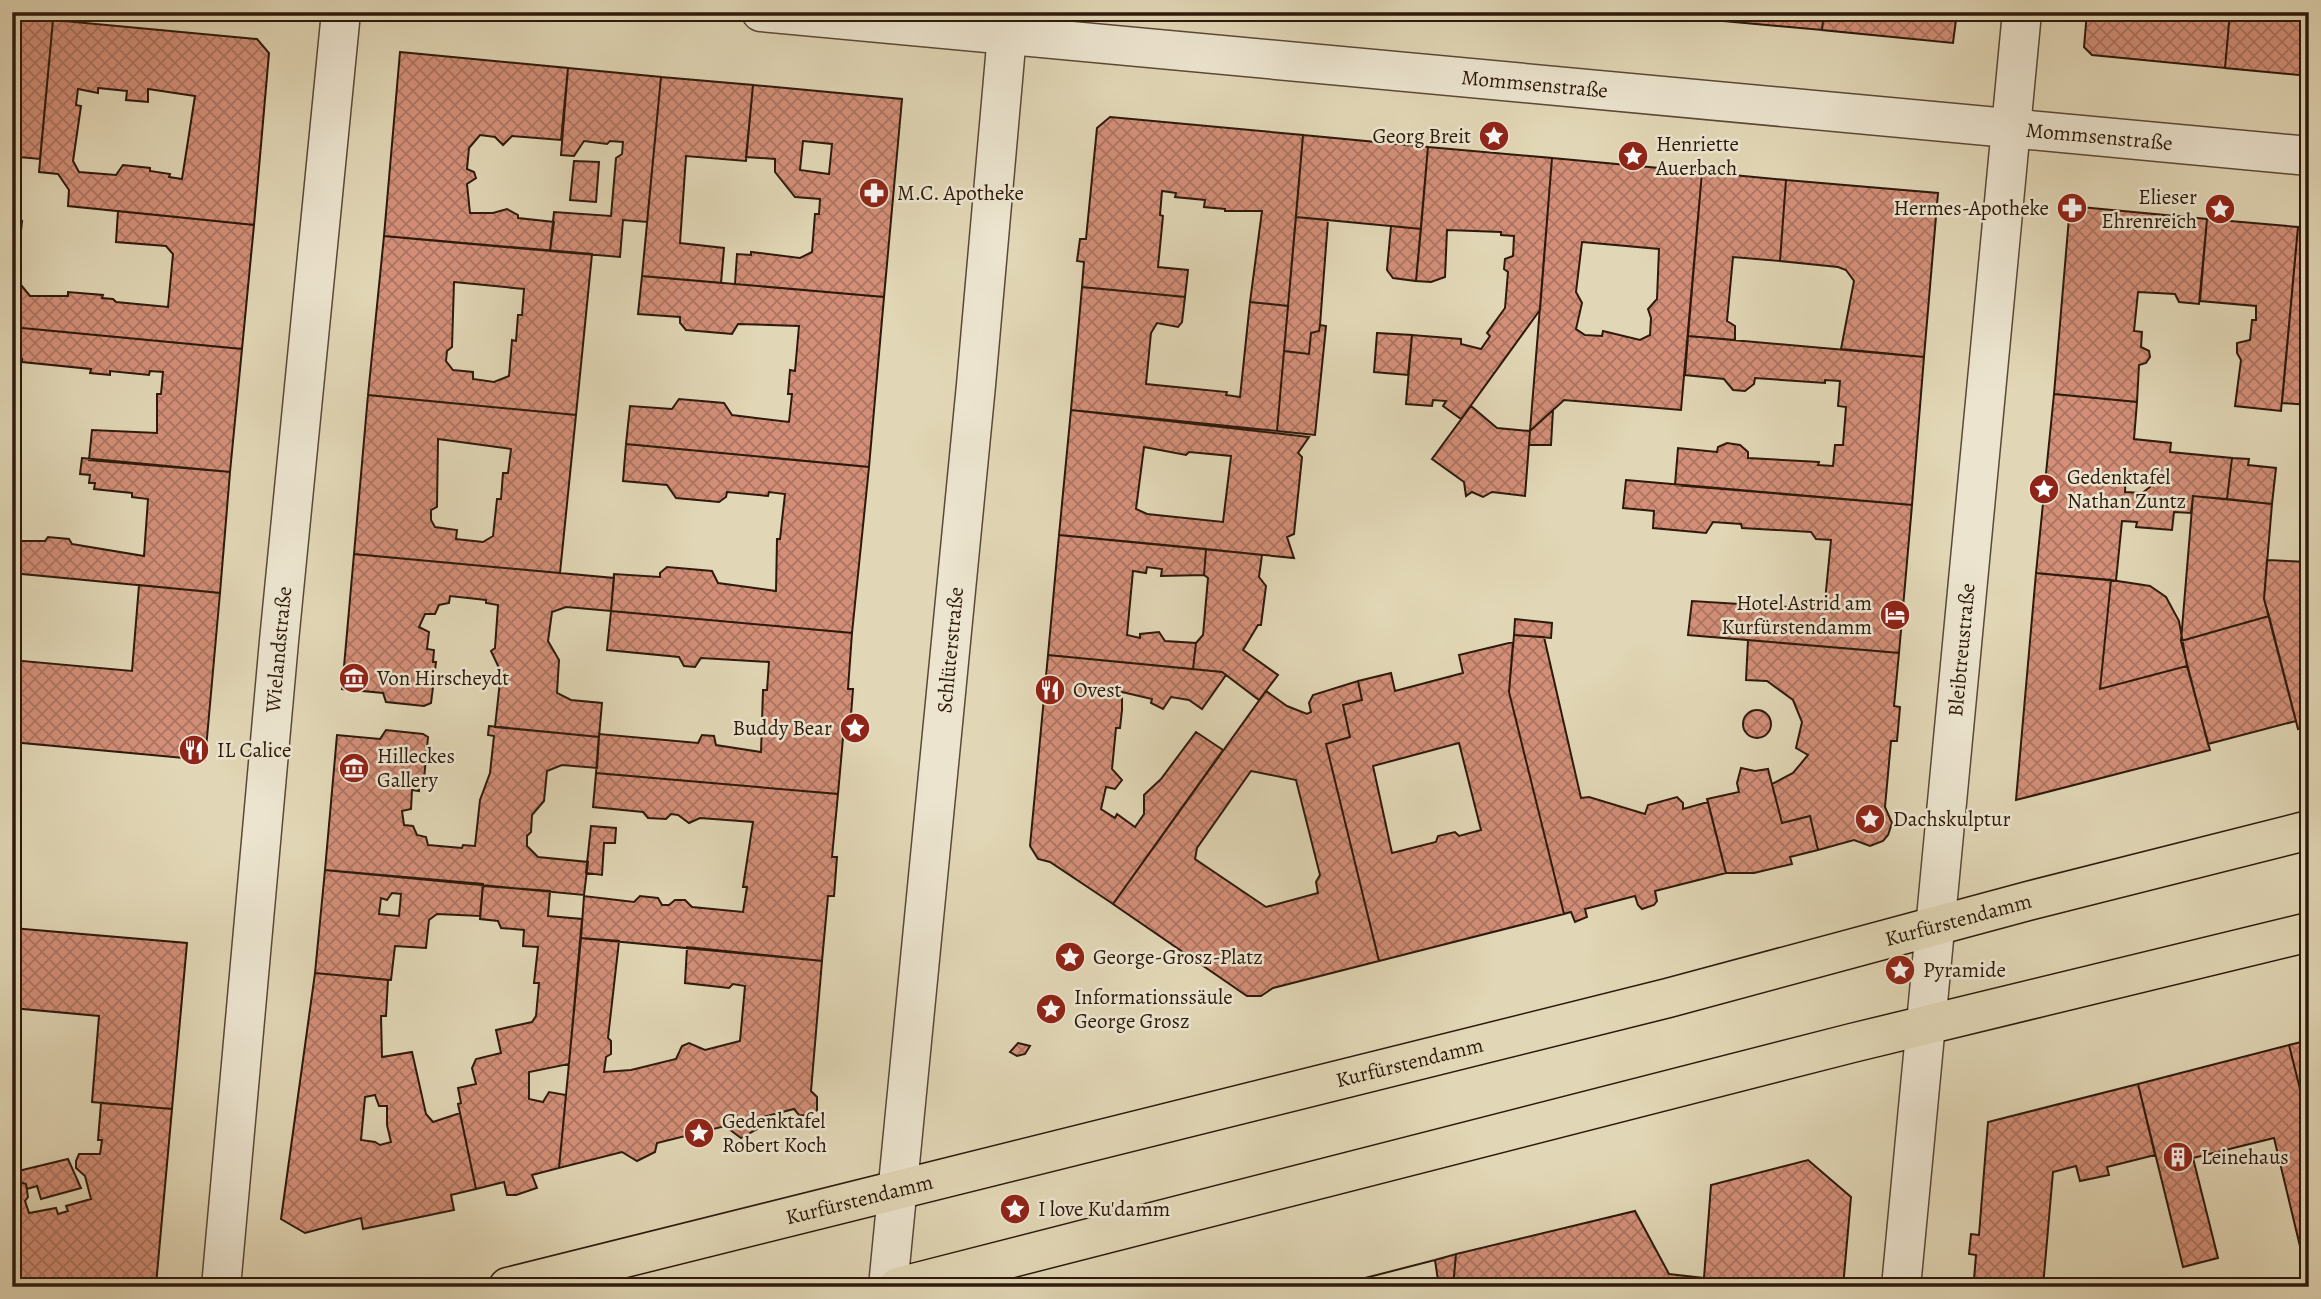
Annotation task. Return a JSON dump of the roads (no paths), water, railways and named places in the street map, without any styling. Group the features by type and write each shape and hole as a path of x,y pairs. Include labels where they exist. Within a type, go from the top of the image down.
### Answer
{"main road":[{"name":"Kurfürstendamm","path":"508,1287 1694,992 1936,925 2309,830"},
{"path":"898,1287 1926,1026 2309,932"}],"street":[{"name":"Wielandstraße","path":"221,1287 279,640 341,12"},
{"name":"Mommsenstraße","path":"761,12 1007,24 2011,129 2309,156"},
{"name":"Bleibtreustraße","path":"1901,1287 2022,12"},
{"name":"Schlüterstraße","path":"888,1287 976,385 1007,24"}],"place":[{"name":"Georg Breit","path":"1494,136"},
{"name":"Henriette Auerbach","path":"1633,156"},
{"name":"M.C. Apotheke","path":"874,193"},
{"name":"Hermes-Apotheke","path":"2072,208"},
{"name":"Elieser Ehrenreich","path":"2220,209"},
{"name":"Gedenktafel Nathan Zuntz","path":"2044,489"},
{"name":"Hotel Astrid am Kurfürstendamm","path":"1895,615"},
{"name":"Von Hirscheydt","path":"354,678"},
{"name":"Ovest","path":"1050,690"},
{"name":"Buddy Bear","path":"855,728"},
{"name":"IL Calice","path":"194,750"},
{"name":"Hilleckes Gallery","path":"354,768"},
{"name":"Dachskulptur","path":"1870,819"},
{"name":"George-Grosz-Platz","path":"1070,957"},
{"name":"Pyramide","path":"1900,970"},
{"name":"Informationssäule George Grosz","path":"1051,1009"},
{"name":"Gedenktafel Robert Koch","path":"699,1133"},
{"name":"Leinehaus","path":"2178,1157"},
{"name":"I love Ku'damm","path":"1015,1209"}]}
